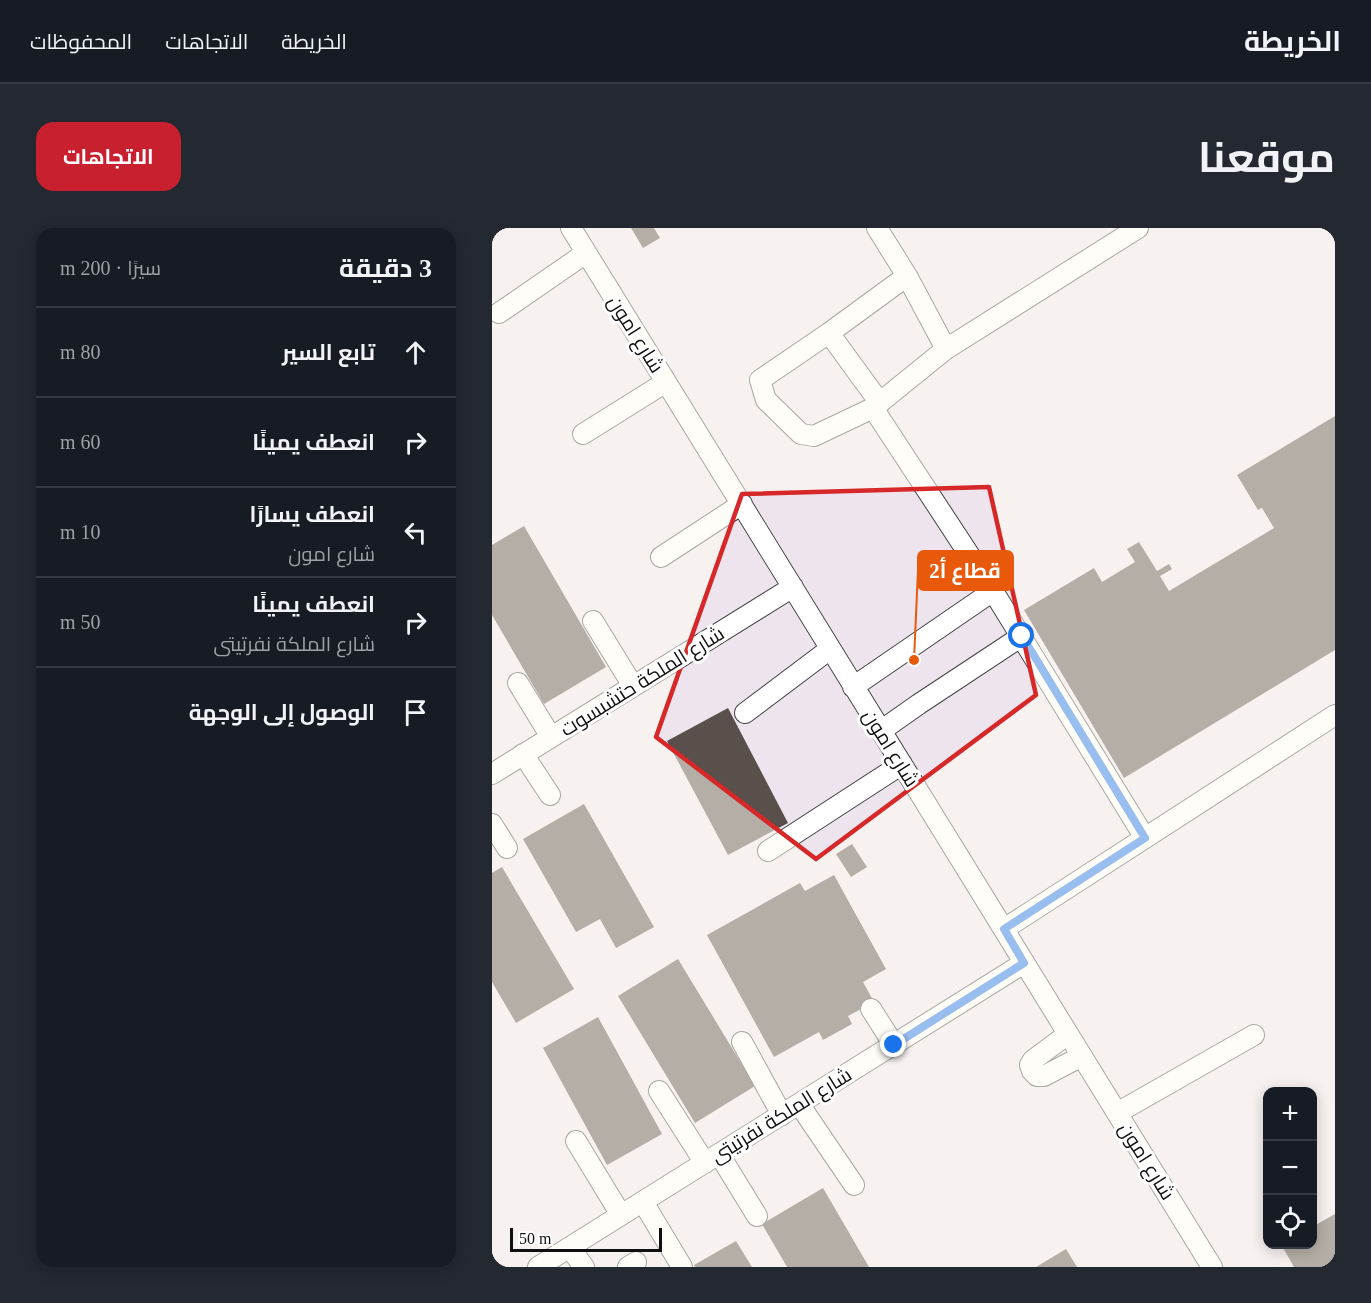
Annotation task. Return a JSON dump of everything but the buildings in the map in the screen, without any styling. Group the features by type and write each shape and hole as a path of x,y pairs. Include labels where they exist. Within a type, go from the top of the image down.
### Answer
{"lane":[{"name":"شارع امون","path":"571,228 1212,1267"},
{"path":"877,228 907,276 946,349"},
{"path":"907,276 760,380 766,400 801,434 814,436 877,405 946,349 1138,228"},
{"path":"499,313 586,253"},
{"path":"829,333 877,405 1022,636 1145,838"},
{"path":"583,434 666,382"},
{"path":"660,556 742,504"},
{"name":"شارع الملكة حتشبسوت","path":"492,774 793,587"},
{"path":"853,687 993,591"},
{"path":"593,621 633,686"},
{"path":"882,730 1022,636"},
{"path":"745,713 830,648"},
{"path":"518,683 551,737"},
{"path":"1004,929 1335,715"},
{"path":"524,754 550,795"},
{"path":"768,851 902,764"},
{"path":"492,824 507,848"},
{"name":"شارع الملكة نفرتيتى","path":"542,1266 1024,963"},
{"path":"871,1009 894,1045"},
{"path":"1068,1034 1033,1060 1030,1065 1032,1071 1036,1076 1044,1076 1082,1056"},
{"path":"1117,1113 1254,1035"},
{"path":"742,1042 782,1115"},
{"path":"659,1091 757,1216"},
{"path":"799,1104 854,1185"},
{"path":"576,1141 621,1215"},
{"path":"643,1202 682,1267"},
{"path":"570,1248 584,1267"}],"highlighted area":[{"path":"989,487 1036,695 816,859 656,737 742,494"}],"shaded area":[{"path":"492,228 1335,228 1335,1267 492,1267"}],"place":[{"name":"قطاع أ2","path":"914,660"}],"route":[{"path":"894,1045 1024,963 1004,929 1145,838 1022,636"}]}
